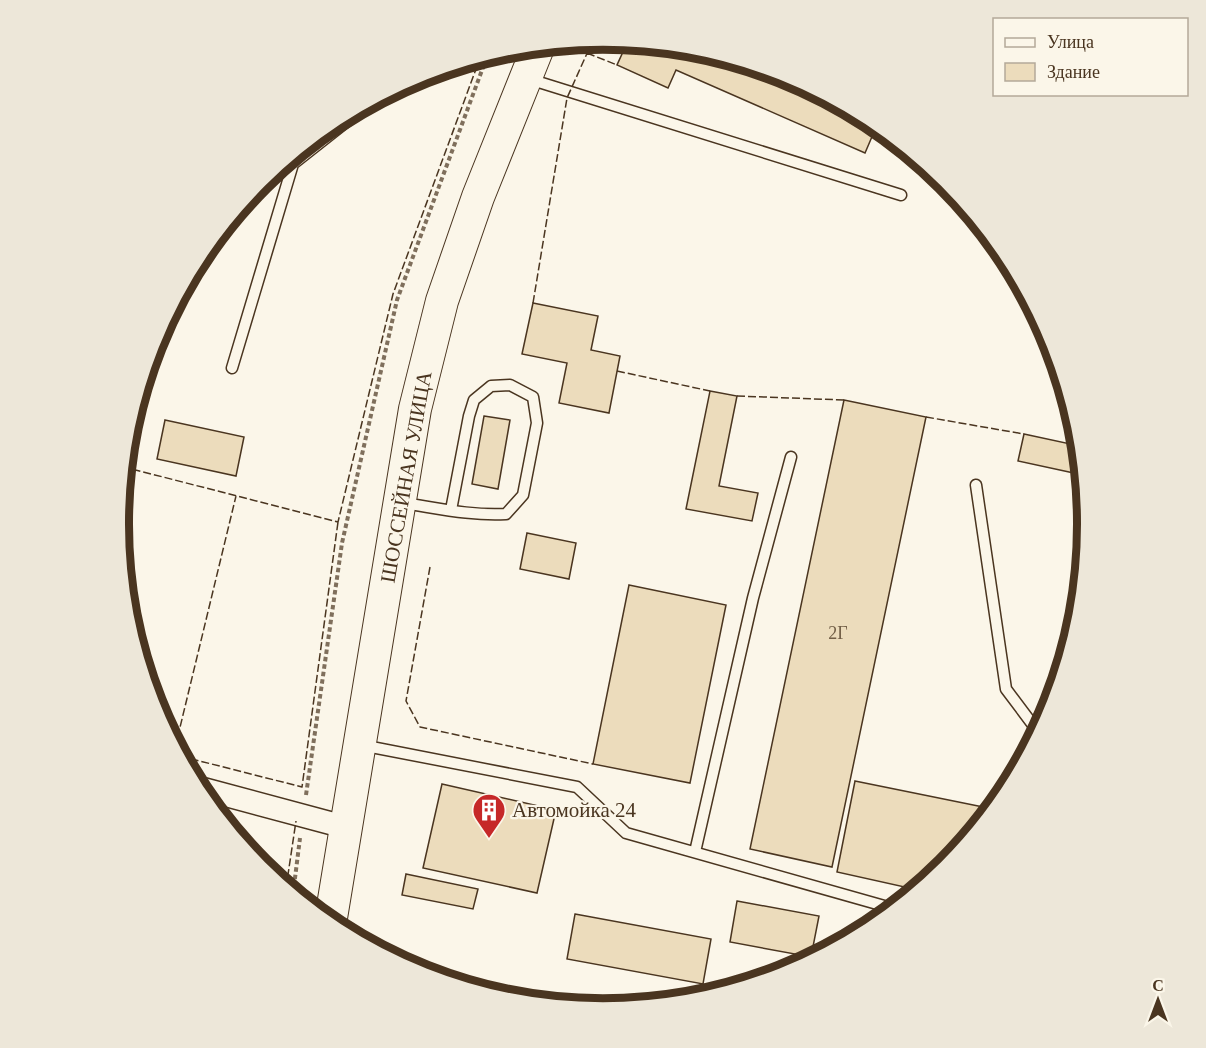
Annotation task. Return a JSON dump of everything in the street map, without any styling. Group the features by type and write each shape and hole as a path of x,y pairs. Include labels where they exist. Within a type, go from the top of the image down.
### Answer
{"main road":[{"name":"ШОССЕЙНАЯ УЛИЦА","path":"332,913 415,409 442,301 478,197 535,55"}],"street":[{"path":"210,791 345,827"}],"lane":[{"path":"526,78 901,195"},
{"path":"232,368 293,165"},
{"path":"400,502 451,510 483,515 506,514 524,495 537,423 533,397 510,385 491,386 474,400 451,510"},
{"path":"695,852 753,598 790,457"},
{"path":"976,485 1006,689 1033,725"},
{"path":"359,744 577,786 626,833 884,906"}],"path":[{"path":"293,884 342,543 397,300 484,65"}],"building":[{"path":"624,51 665,54 726,66 756,75 813,98 873,134 865,153 676,70 668,88 617,65"},
{"path":"533,303 598,316 591,350 620,356 609,413 559,403 567,363 522,354"},
{"path":"710,391 737,396 719,486 758,493 752,521 686,509"},
{"path":"844,400 926,417 832,867 750,849"},
{"path":"484,416 510,420 498,489 472,484"},
{"path":"165,420 244,437 236,476 157,459"},
{"path":"1024,434 1070,444 1074,473 1018,461"},
{"path":"527,533 576,543 569,579 520,569"},
{"path":"629,585 726,605 690,783 593,764"},
{"path":"855,781 984,807 939,860 908,888 837,872"},
{"name":"Автомойка 24","path":"442,784 556,810 537,893 423,868"},
{"path":"406,874 478,889 473,909 402,895"},
{"path":"737,901 819,916 812,950 801,955 730,942"},
{"path":"575,914 711,939 703,984 567,959"}],"fence":[{"path":"533,303 567,98 588,50"},
{"path":"587,53 617,65"},
{"path":"132,469 338,522 393,294 475,67"},
{"path":"617,371 710,391"},
{"path":"737,396 844,400"},
{"path":"926,417 1024,434"},
{"path":"178,736 236,496"},
{"path":"191,759 302,787 338,522"},
{"path":"430,567 406,701 420,727 593,764"},
{"path":"287,879 296,821"}],"place":[{"name":"Автомойка 24","path":"489,839"}]}
